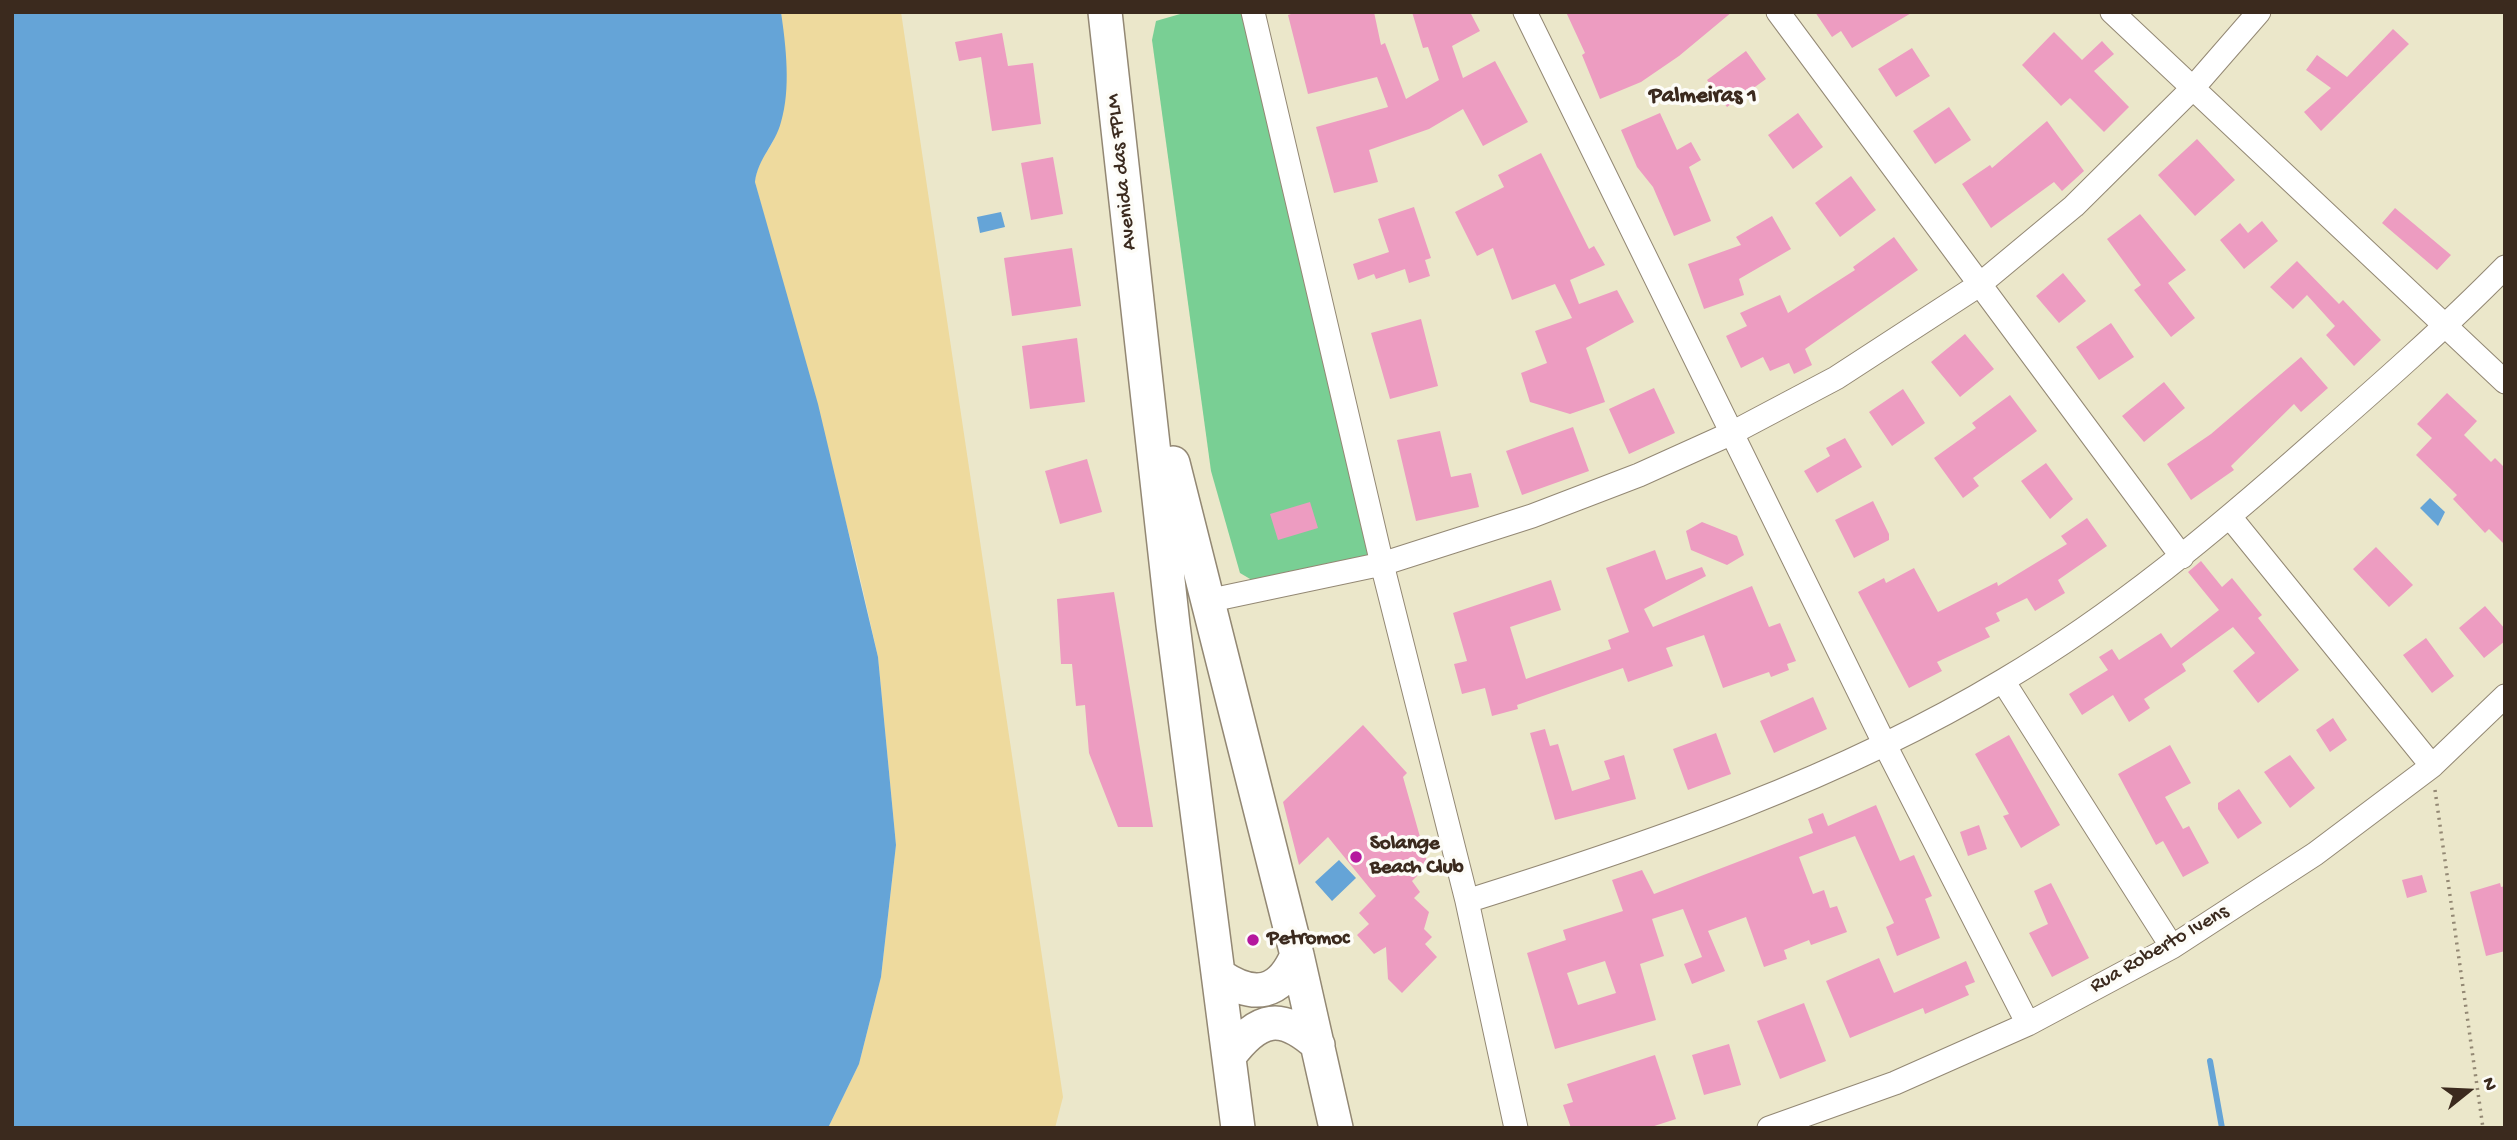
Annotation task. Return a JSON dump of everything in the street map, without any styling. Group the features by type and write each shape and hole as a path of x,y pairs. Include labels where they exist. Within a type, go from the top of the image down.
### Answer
{"street":[{"name":"Avenida das FPLM","path":"1105,12 1142,332"},
{"path":"1253,12 1382,564 1467,901 1516,1128"},
{"path":"1525,12 1885,745 2028,1024"},
{"path":"1778,12 2182,557"},
{"path":"2112,12 2505,382"},
{"path":"1207,601 1382,564 1532,516 1639,475 1732,433 1836,378 1979,285 2074,206 2192,89 2259,12"},
{"path":"1467,901 1640,845 1758,801 1885,745 2004,681 2093,624 2182,557 2446,327 2505,267"},
{"path":"1142,332 1338,1125"},
{"path":"1142,332 1173,625 1238,1128"},
{"path":"2230,517 2432,766"},
{"path":"2004,681 2172,947"},
{"name":"Rua Roberto Ivens","path":"1769,1128 1895,1083 2028,1024 2172,947 2315,855 2432,766 2505,696"},
{"path":"1220,975 1238,988 1261,991 1273,987 1283,978 1297,955"},
{"path":"1230,1055 1256,1027 1272,1022 1286,1024 1304,1032 1318,1045"}],"path":[{"path":"2432,766 2483,1128"}],"green space":[{"path":"1187,12 1242,12 1250,32 1374,551 1359,566 1262,586 1240,573 1211,471 1152,40 1156,21"}],"sand":[{"path":"781,12 901,12 1063,1097 1055,1128 828,1128 859,1064 881,977 896,845 878,657 857,564 755,182 759,166 774,139 778,120 783,56"}],"water":[{"path":"12,12 781,12 787,67 786,96 778,130 759,166 755,182 818,404 878,657 896,845 881,977 859,1064 828,1128 12,1128"},
{"path":"1001,212 1005,227 980,233 977,217"},
{"path":"2430,498 2445,512 2438,526 2420,508"},
{"path":"1339,860 1356,878 1332,901 1315,882"}],"building":[{"path":"1297,12 1374,12 1381,45 1385,43 1406,99 1439,80 1428,47 1423,48 1412,12 1470,12 1480,31 1452,46 1463,78 1495,61 1528,122 1483,146 1463,109 1429,129 1369,150 1378,182 1334,193 1316,127 1388,107 1377,77 1308,94 1288,15"},
{"path":"1566,12 1732,12 1679,56 1641,82 1600,99 1582,55 1585,53"},
{"path":"1815,12 1913,12 1852,48 1841,31 1832,37"},
{"path":"2393,29 2409,44 2321,131 2304,112 2331,88 2306,70 2317,55 2347,77"},
{"path":"2054,32 2082,60 2102,41 2114,54 2094,71 2129,107 2104,132 2070,98 2061,106 2022,65"},
{"path":"1002,33 1008,66 1033,63 1041,124 992,131 981,57 959,61 955,42"},
{"path":"1912,48 1930,76 1896,97 1878,69"},
{"path":"1746,51 1766,79 1727,107 1707,80"},
{"path":"1949,107 1971,140 1935,164 1913,131"},
{"path":"1660,113 1677,150 1691,142 1701,160 1689,167 1711,221 1674,236 1653,187 1637,167 1621,130"},
{"path":"1798,113 1823,147 1793,169 1768,135"},
{"path":"2047,121 2084,171 2062,191 2054,182 1991,228 1962,184 1990,165 1992,168"},
{"path":"2197,139 2235,180 2195,216 2158,175"},
{"path":"1541,153 1589,249 1594,246 1605,265 1570,280 1579,304 1617,290 1634,322 1586,348 1605,402 1570,414 1530,402 1521,373 1547,363 1535,331 1572,318 1555,284 1512,300 1493,248 1477,256 1455,212 1504,187 1498,175"},
{"path":"1053,157 1063,214 1031,220 1021,163"},
{"path":"1851,176 1876,210 1840,237 1815,203"},
{"path":"1414,207 1431,258 1425,260 1430,276 1409,283 1405,269 1376,279 1374,274 1358,280 1353,264 1389,252 1378,219"},
{"path":"2395,208 2451,255 2437,270 2382,223"},
{"path":"2140,214 2186,270 2168,283 2195,318 2171,337 2134,290 2141,285 2107,239"},
{"path":"1772,216 1791,249 1739,279 1744,295 1704,309 1688,264 1741,245 1736,237"},
{"path":"2262,221 2278,241 2244,269 2220,240 2240,223 2248,233"},
{"path":"1894,237 1918,270 1805,349 1812,365 1794,374 1789,363 1770,371 1763,357 1741,368 1726,336 1747,326 1740,313 1780,295 1788,313 1855,270 1853,267"},
{"path":"1072,248 1081,306 1012,316 1004,258"},
{"path":"2297,261 2339,304 2343,300 2381,340 2354,366 2326,335 2335,326 2307,295 2293,309 2270,287"},
{"path":"2063,273 2086,301 2059,323 2036,296"},
{"path":"1421,319 1438,386 1390,399 1371,333"},
{"path":"2111,323 2134,357 2099,380 2076,347"},
{"path":"1965,334 1994,369 1960,397 1931,362"},
{"path":"1077,338 1085,402 1030,409 1022,346"},
{"path":"2301,357 2328,388 2301,412 2294,404 2231,466 2234,470 2191,500 2167,464 2211,434"},
{"path":"2164,382 2185,408 2144,442 2122,416"},
{"path":"1654,388 1675,433 1629,454 1609,409"},
{"path":"1903,389 1925,423 1892,446 1869,412"},
{"path":"2447,393 2477,421 2464,435 2491,462 2495,458 2505,468 2505,545 2489,529 2485,533 2453,499 2457,495 2416,455 2432,438 2417,424"},
{"path":"2010,395 2037,431 1973,478 1979,486 1963,498 1934,458 1976,428 1972,423"},
{"path":"1573,427 1589,471 1522,495 1506,451"},
{"path":"1440,431 1451,477 1471,473 1479,507 1416,521 1397,440"},
{"path":"1845,438 1862,467 1817,493 1804,471 1830,456 1826,448"},
{"path":"1087,459 1102,512 1060,524 1045,471"},
{"path":"2046,463 2073,499 2050,519 2021,481"},
{"path":"1873,501 1889,534 1889,540 1854,558 1835,520"},
{"path":"1310,502 1318,528 1278,540 1270,514"},
{"path":"2087,518 2107,546 2058,580 2065,593 2035,611 2027,598 1996,613 2000,621 1985,628 1990,637 1937,662 1942,671 1909,688 1858,592 1884,578 1886,583 1914,568 1938,612 1997,582 1998,586 2067,544 2061,536"},
{"path":"1702,522 1737,536 1744,555 1727,565 1691,550 1686,531"},
{"path":"2376,547 2413,585 2389,607 2353,569"},
{"path":"1655,550 1666,580 1702,567 1706,576 1644,609 1653,627 1752,586 1769,627 1780,623 1796,661 1787,664 1789,670 1771,677 1769,672 1723,688 1704,635 1666,648 1673,666 1628,682 1623,668 1517,705 1518,709 1492,716 1485,688 1462,694 1454,664 1467,661 1453,613 1551,580 1561,610 1510,627 1526,679 1611,649 1608,640 1629,632 1606,568"},
{"path":"2201,561 2222,587 2232,578 2262,615 2258,618 2299,670 2258,703 2233,671 2255,653 2233,627 2182,664 2186,671 2144,699 2150,708 2129,722 2113,695 2082,715 2069,694 2108,670 2099,657 2112,649 2119,660 2161,633 2171,648 2219,610 2188,572"},
{"path":"1114,592 1153,827 1118,827 1089,753 1085,705 1076,706 1072,664 1061,664 1057,599"},
{"path":"2485,606 2505,629 2505,641 2484,658 2459,628"},
{"path":"2426,638 2454,676 2432,693 2403,655"},
{"path":"1813,697 1827,729 1774,753 1760,721"},
{"path":"2333,718 2347,740 2330,752 2316,730"},
{"path":"1363,725 1407,773 1403,777 1428,865 1412,881 1420,892 1414,898 1429,912 1424,929 1432,937 1425,944 1437,957 1402,993 1388,979 1386,947 1374,954 1357,935 1369,924 1359,913 1376,896 1328,837 1299,865 1283,802"},
{"path":"1545,729 1550,746 1558,744 1572,791 1610,779 1604,761 1624,755 1636,799 1555,820 1530,733"},
{"path":"1716,733 1731,774 1688,790 1673,749"},
{"path":"2009,735 2060,825 2021,848 2003,816 2009,814 1975,754"},
{"path":"2170,745 2191,783 2165,797 2183,829 2189,826 2209,863 2183,877 2163,841 2156,845 2118,774"},
{"path":"2290,755 2315,788 2290,808 2264,772"},
{"path":"2239,789 2262,823 2238,839 2218,809 2218,803"},
{"path":"1876,805 1900,861 1914,855 1932,896 1925,899 1940,938 1897,956 1886,927 1894,923 1855,836 1799,857 1813,894 1824,890 1830,908 1837,906 1847,932 1811,945 1809,940 1784,950 1787,959 1764,967 1746,917 1708,931 1725,971 1692,984 1684,964 1702,957 1683,909 1652,919 1664,956 1640,964 1656,1020 1555,1049 1527,953 1566,940 1563,930 1623,911 1612,880 1642,870 1654,894 1813,833 1808,819 1823,813 1828,826","holes":["1605,961 1616,993 1578,1005 1567,973"]},
{"path":"1979,825 1987,849 1968,856 1960,832"},
{"path":"2422,875 2427,892 2407,898 2402,880"},
{"path":"2051,883 2089,958 2052,977 2029,933 2048,924 2034,891"},
{"path":"2500,883 2501,887 2505,886 2505,951 2486,956 2470,892"},
{"path":"1879,958 1894,993 1966,961 1975,982 1965,986 1969,995 1925,1014 1923,1008 1850,1038 1826,981"},
{"path":"1804,1003 1826,1061 1780,1079 1757,1021"},
{"path":"1729,1044 1741,1085 1704,1095 1692,1055"},
{"path":"1655,1055 1676,1119 1648,1128 1571,1128 1563,1105 1573,1102 1567,1084"}],"waterway":[{"path":"2210,1061 2222,1128"}],"place":[{"name":"Solange Beach Club","path":"1356,857"},
{"name":"Petromoc","path":"1253,940"}],"district":[{"name":"Palmeiras 1","path":"1703,97"}]}
